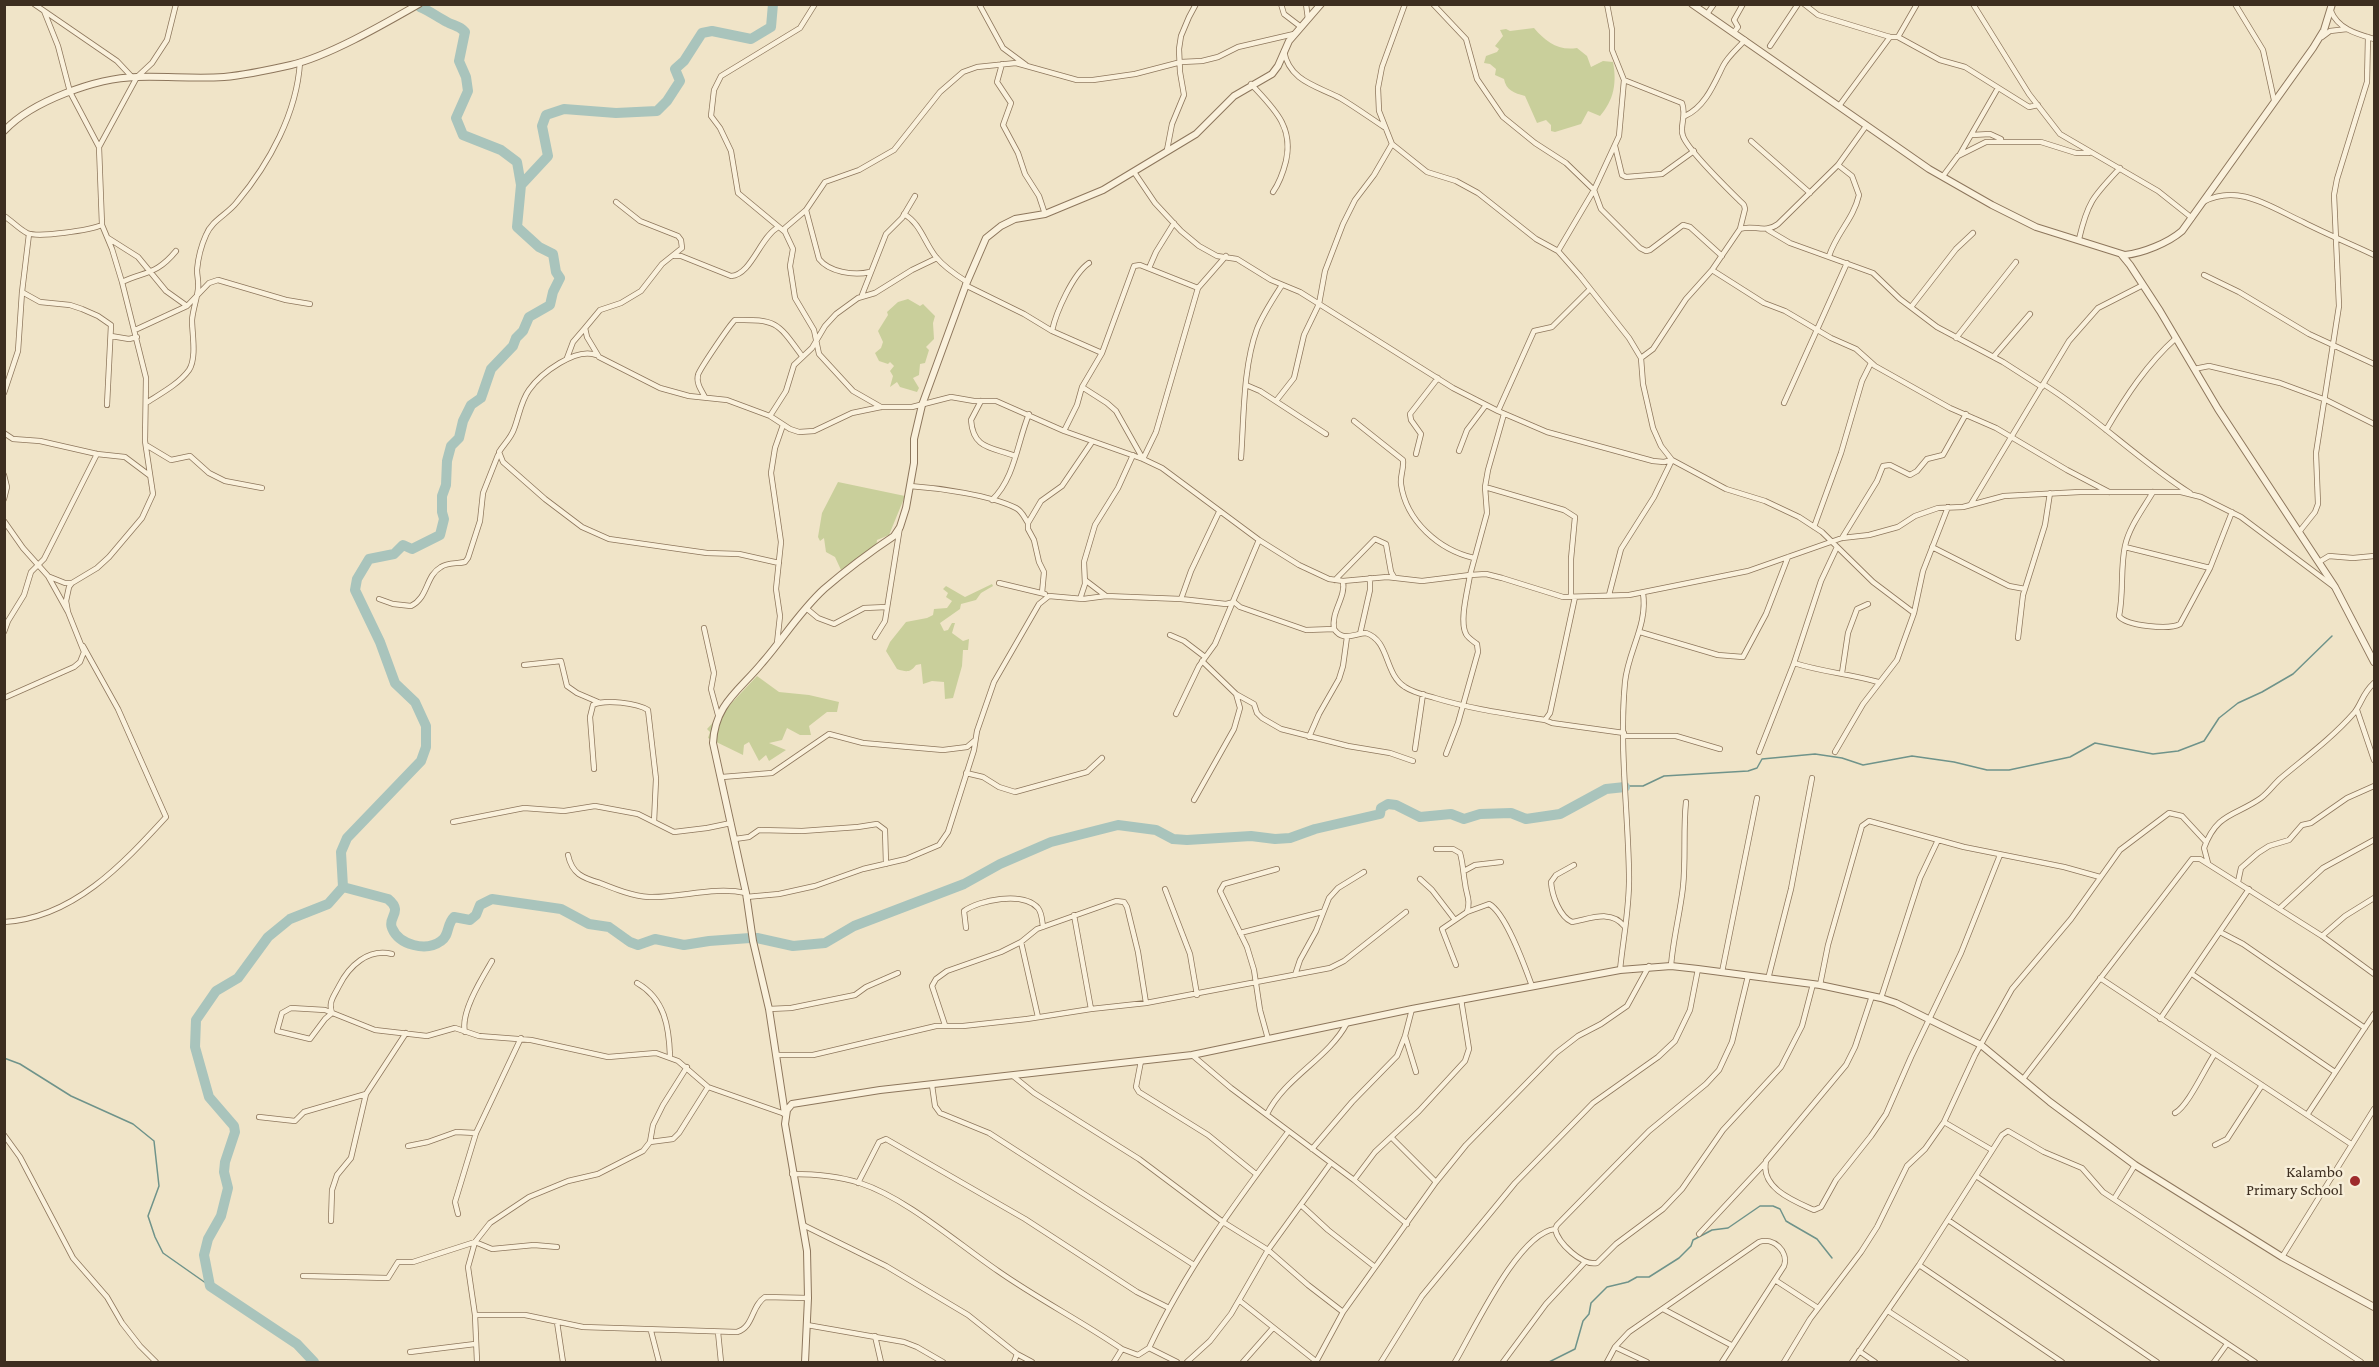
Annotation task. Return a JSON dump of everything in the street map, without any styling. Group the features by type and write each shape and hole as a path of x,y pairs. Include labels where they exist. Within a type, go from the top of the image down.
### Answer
{"street":[{"path":"34,4 117,61 135,77"},
{"path":"99,147 135,77 152,63 167,40 176,4"},
{"path":"4,131 29,111 70,92 135,77 223,77 300,62 331,50 418,4"},
{"path":"814,4 800,28 721,76 716,82 710,107 711,116 720,128 731,151 738,193 777,228 785,232 793,249 790,266 795,298 814,330 819,354 853,391 881,407"},
{"path":"979,4 1003,48 1026,65"},
{"path":"1167,150 1172,124 1185,94 1179,49 1181,36 1196,4"},
{"path":"1281,4 1284,14 1301,27"},
{"path":"1306,4 1308,19"},
{"path":"875,637 885,621 900,528 914,463 914,439 921,405 982,246 993,231 1015,219 1045,214 1102,190 1197,134 1233,96 1272,74 1294,34 1321,4"},
{"path":"1405,4 1379,79 1377,104 1392,144 1427,172 1456,181 1478,193 1536,239 1558,251 1629,338 1641,358 1643,384 1653,428 1661,447 1672,460 1726,489 1765,501 1799,517 1832,541 1873,582 1914,613"},
{"path":"1433,4 1466,39 1477,79 1503,117 1535,143 1566,163 1594,190 1601,209 1643,250 1650,250 1683,225 1689,227 1722,256"},
{"path":"1558,251 1594,190 1615,146 1621,123 1620,105 1624,80 1612,50 1612,30 1606,4"},
{"path":"1692,4 1866,126 1943,176 2023,222 2121,254 2140,252 2170,240 2182,231 2319,39 2332,8"},
{"path":"1707,14 1714,4"},
{"path":"1734,32 1738,27 1734,20 1743,4"},
{"path":"1770,46 1798,4"},
{"path":"1804,4 1818,15 1890,37 1898,37 1940,60 1965,67 2029,107 2038,105"},
{"path":"1898,37 1917,4"},
{"path":"1973,4 2038,105 2060,134 2089,153 2120,168 2167,196 2192,218"},
{"path":"2235,4 2263,50 2274,100"},
{"path":"2332,8 2338,23 2347,29 2374,39"},
{"path":"44,11 58,46 70,92 99,147 102,225 122,282 146,378 146,445 153,494 142,518 104,562 72,583 67,592 68,612"},
{"path":"2319,39 2330,31 2347,29"},
{"path":"785,232 788,224 806,210 825,182 859,170 894,150 940,92 958,75 977,67 1002,64 1026,65 1077,80 1093,80 1135,74 1181,62 1202,61 1218,57 1238,47 1294,34"},
{"path":"1839,106 1890,37"},
{"path":"2299,532 2315,512 2318,504 2315,466 2340,295 2335,187 2367,82 2368,37"},
{"path":"1685,116 1694,111 1713,87 1725,63 1746,40"},
{"path":"1284,49 1286,62 1299,77 1338,98 1385,128"},
{"path":"146,404 169,388 191,366 194,338 192,318 197,298 199,256 206,234 212,224 231,211 267,159 288,116 299,80 300,62"},
{"path":"1002,64 997,82 1011,103 1003,125 1018,153 1025,174 1039,196 1045,214"},
{"path":"1624,80 1680,102 1684,106 1683,136 1744,205 1745,209 1740,229 1722,256 1686,298 1653,349 1641,358"},
{"path":"1251,84 1273,108 1287,134 1288,151 1281,179 1273,192"},
{"path":"1943,176 1972,135 1998,88"},
{"path":"1980,121 1990,134 2003,141"},
{"path":"1768,230 1778,224 1838,165 1866,126"},
{"path":"1972,135 1990,134"},
{"path":"1751,141 1810,193"},
{"path":"1958,156 1978,145 2003,141 2041,142 2076,153 2089,153"},
{"path":"1276,401 1294,378 1304,334 1319,304 1327,264 1343,224 1355,200 1374,175 1392,144"},
{"path":"1615,146 1622,175 1626,177 1662,174 1694,151"},
{"path":"1829,256 1836,237 1853,215 1859,195 1852,176 1838,165"},
{"path":"2079,239 2089,205 2120,168"},
{"path":"1134,172 1149,196 1199,246 1217,256 1226,256 1244,262 1263,276 1319,304 1485,405 1547,432 1653,461 1672,460"},
{"path":"2202,203 2226,195 2250,198 2374,255"},
{"path":"862,296 886,234 904,214 915,196"},
{"path":"566,359 573,342 598,312 621,303 641,291 662,264 682,248 681,240 673,233 640,221 616,202"},
{"path":"806,210 819,259 823,264 836,270 862,274 870,272"},
{"path":"904,214 915,222 925,243 937,258 966,283 1052,331 1102,353"},
{"path":"4,216 29,234 37,235 80,231 102,225"},
{"path":"1149,268 1174,223"},
{"path":"1740,229 1748,227 1768,230 1790,243 1873,273 1911,308 1956,338 1994,356 2079,407 2191,493 2232,512 2255,526 2335,587"},
{"path":"674,256 681,256 736,276 745,269 763,241 777,228"},
{"path":"1911,308 1956,249 1973,233"},
{"path":"4,393 18,351 29,234"},
{"path":"107,237 138,257 166,291 187,306"},
{"path":"122,282 151,272 168,262 176,251"},
{"path":"2121,254 2143,285 2218,409 2335,587 2374,662"},
{"path":"1143,459 1159,422 1198,288 1226,256"},
{"path":"770,416 786,391 794,365 812,348 836,314 862,296 875,293 912,270 937,258"},
{"path":"1956,338 2016,262"},
{"path":"1052,331 1076,276 1089,263"},
{"path":"1784,403 1847,263"},
{"path":"1064,431 1077,405 1082,387 1102,353 1131,269 1136,265 1149,268 1198,288"},
{"path":"1712,270 1751,295 1856,349 1871,363 1950,408 2013,438 2110,493"},
{"path":"2204,275 2239,292 2334,347 2374,364"},
{"path":"135,330 187,306 209,283 218,280 286,300 310,304"},
{"path":"1241,458 1246,385 1257,328 1282,285"},
{"path":"1971,504 2013,438 2028,407 2069,341 2098,308 2143,285"},
{"path":"1498,411 1534,331 1552,327 1590,289"},
{"path":"22,292 40,302 69,305 98,316 111,325 107,405"},
{"path":"1994,356 2030,314"},
{"path":"705,397 699,385 698,372 735,320 762,319 772,322 784,331 802,356"},
{"path":"585,328 591,345 599,357"},
{"path":"111,336 129,339 137,337"},
{"path":"2106,430 2124,399 2151,362 2176,338"},
{"path":"380,599 393,604 411,606 424,596 438,569 443,565 465,562 480,521 483,493 499,452 510,437 529,390 566,359 585,353 599,357 660,388 689,396 727,400 770,416 799,432 814,431 852,413 881,407 912,407 928,401 951,397 996,401 1064,431 1143,459 1170,473 1219,512 1299,565 1343,581 1394,577 1422,581 1470,575 1494,576 1551,594 1573,597 1643,593 1748,571 1842,538 1898,527 1927,510 1971,504 2004,495 2191,493"},
{"path":"1814,527 1841,453 1862,381 1871,363"},
{"path":"2194,369 2209,366 2269,380 2326,400 2374,424"},
{"path":"1416,454 1421,434 1411,420 1410,414 1438,378"},
{"path":"1246,385 1276,401 1326,434"},
{"path":"1082,387 1116,411 1143,459"},
{"path":"981,400 971,420 975,439 1015,456"},
{"path":"1459,451 1467,430 1485,405"},
{"path":"992,500 1010,472 1029,414"},
{"path":"1446,754 1463,706 1478,652 1477,644 1466,636 1465,606 1474,558 1487,513 1485,487 1489,465 1504,414"},
{"path":"1842,538 1877,481 1883,466 1890,465 1910,475 1917,471 1927,459 1943,456 1966,414"},
{"path":"1354,421 1403,460 1404,471 1401,482 1408,506 1433,539 1456,553 1474,558"},
{"path":"777,643 780,616 776,589 781,542 771,473 775,448 783,425"},
{"path":"4,433 12,439 40,441 125,457 149,475"},
{"path":"1042,594 1044,572 1028,529 1028,523 1041,501 1059,490 1067,480 1092,442"},
{"path":"146,445 171,460 186,456 193,458 209,473 225,481 262,488"},
{"path":"499,452 503,462 545,499 582,527 609,539 676,549 739,554 779,563"},
{"path":"4,632 24,595 31,572 40,565 98,453"},
{"path":"1080,599 1085,580 1084,562 1095,525 1118,488 1133,455"},
{"path":"1609,595 1621,549 1654,497 1672,460"},
{"path":"4,475 7,486 4,499"},
{"path":"910,486 929,487 992,500 1016,508 1028,523"},
{"path":"1485,487 1573,514 1575,521 1571,559 1573,597 1550,713 1545,720"},
{"path":"2153,492 2133,526 2125,547 2119,616 2123,621 2132,624 2171,627 2180,624 2210,568 2232,512"},
{"path":"2018,638 2025,590 2045,525 2050,493"},
{"path":"1835,752 1863,704 1897,660 1914,613 1923,571 1948,507"},
{"path":"1181,599 1191,571 1219,512"},
{"path":"4,521 48,576 68,612 83,646 118,709 166,817 109,876 100,882 50,912 18,921 4,922"},
{"path":"805,1362 808,1271 803,1225 792,1174 769,1009 753,941 722,777 713,743 714,729 718,716 731,696 757,669 806,608 824,589 894,536 900,528"},
{"path":"1335,580 1375,539 1386,544 1391,566 1390,572 1394,577"},
{"path":"1176,714 1203,659 1215,644 1259,540"},
{"path":"1759,752 1794,663 1821,581 1837,547"},
{"path":"1932,547 2009,586 2025,590"},
{"path":"2125,547 2210,568"},
{"path":"2319,562 2329,556 2353,558 2374,556"},
{"path":"1640,632 1719,655 1743,657 1766,614 1788,557"},
{"path":"48,576 65,583 72,583"},
{"path":"1360,634 1370,590 1370,578"},
{"path":"1085,580 1106,596"},
{"path":"1343,581 1343,592 1333,615 1334,629 1337,633 1347,637 1360,634 1371,635 1376,639 1382,648 1388,668 1404,687 1463,706 1624,735 1676,736 1720,749"},
{"path":"999,584 1042,594 1080,599 1106,596 1181,599 1226,604 1234,602"},
{"path":"1620,970 1629,876 1624,735 1625,679 1640,632 1645,603 1643,593"},
{"path":"568,855 573,869 582,877 644,896 706,891 729,891 746,895 779,894 920,854 943,841 994,682 1004,662 1024,634 1039,604 1053,595"},
{"path":"1234,602 1240,607 1297,627 1315,631 1334,629"},
{"path":"1842,673 1848,633 1857,609 1868,604"},
{"path":"806,608 818,618 834,624 864,608 887,606"},
{"path":"704,628 714,673 711,689 718,716"},
{"path":"1170,635 1184,641 1236,693 1254,704 1257,713 1274,725 1309,737 1390,753 1413,761"},
{"path":"1309,737 1339,679 1347,637"},
{"path":"4,698 74,667 83,656 83,646"},
{"path":"524,665 561,661 567,686 601,703"},
{"path":"1794,663 1815,670 1842,673 1878,682"},
{"path":"2210,865 2204,853 2206,842 2222,820 2265,795 2278,780 2307,759 2357,710 2361,698 2374,683"},
{"path":"1194,800 1234,729 1240,708 1236,693"},
{"path":"1415,749 1423,694"},
{"path":"594,769 590,713 593,705 601,703 641,706 650,713 656,779 654,822"},
{"path":"2357,710 2374,760"},
{"path":"722,777 772,773 829,734 863,743 943,750 967,747 974,741"},
{"path":"966,773 982,777 999,787 1015,792 1087,771 1102,758"},
{"path":"1768,978 1791,889 1812,778"},
{"path":"2238,882 2241,868 2258,853 2269,846 2289,840 2302,825 2311,823 2347,798 2374,786"},
{"path":"1722,972 1757,798"},
{"path":"1671,966 1672,945 1678,927 1683,888 1686,802"},
{"path":"453,822 524,808 564,810 595,806 638,814 679,832 731,823"},
{"path":"1784,1362 1818,1308 1877,1227 1907,1166 1925,1149 1944,1122 1981,1045 2012,989 2071,919 2126,844 2169,813 2182,816 2206,842"},
{"path":"1555,1229 1558,1238 1586,1262 1597,1263 1616,1244 1663,1209 1686,1184 1723,1130 1776,1074 1797,1040 1807,1014 1865,822 1869,821 2000,855 2064,867 2100,878"},
{"path":"735,839 749,837 759,830 802,831 877,824 885,830 886,864"},
{"path":"1881,998 1920,878 1938,840"},
{"path":"2280,908 2323,868 2374,840"},
{"path":"1436,849 1457,850 1460,853 1470,900 1467,912"},
{"path":"1766,1161 1765,1176 1769,1183 1805,1206 1818,1210 1882,1119 1961,953 2000,855"},
{"path":"2023,1079 2187,863 2196,858 2280,908 2374,974"},
{"path":"1464,871 1475,865 1502,862"},
{"path":"1574,865 1556,875 1551,882 1556,900 1567,920 1572,922 1609,915 1624,926"},
{"path":"1268,1039 1260,1010 1257,982 1246,947 1220,891 1222,886 1277,869"},
{"path":"1295,975 1332,893 1364,872"},
{"path":"1420,879 1432,890 1455,920"},
{"path":"1165,889 1192,960 1197,994"},
{"path":"2160,1019 2249,889"},
{"path":"2322,936 2345,916 2374,898"},
{"path":"966,928 964,911 972,905 994,899 1025,900 1037,907 1041,914 1043,927"},
{"path":"1470,900 1480,906"},
{"path":"945,1025 932,986 933,982 947,971 1001,952 1022,942 1037,929 1116,901 1124,902 1127,907 1137,945 1146,1003"},
{"path":"1456,965 1442,931 1467,912 1489,904 1499,913 1532,986"},
{"path":"1240,933 1322,912"},
{"path":"777,1055 813,1055 945,1025 963,1026 1146,1003 1197,994 1240,983 1257,982 1330,968 1344,961 1406,912"},
{"path":"1074,915 1091,1009"},
{"path":"2220,932 2242,944 2365,1028"},
{"path":"1022,942 1038,1017"},
{"path":"332,1013 331,1001 347,970 376,953 392,954"},
{"path":"465,1032 464,1023 471,1001 492,961"},
{"path":"1240,1301 1316,1362 1343,1312 1436,1182 1476,1135 1543,1064 1578,1036 1601,1024 1627,1005 1649,966"},
{"path":"785,1114 789,1106 796,1102 1192,1054 1412,1008 1620,970 1649,966 1698,969 1817,985 1881,998 1981,1045 2135,1166 2282,1257 2374,1307"},
{"path":"1381,1362 1422,1296 1515,1183 1593,1103 1658,1057 1675,1041 1690,1010 1698,969"},
{"path":"769,1009 798,1007 855,995 866,987 898,973"},
{"path":"2192,974 2335,1072"},
{"path":"1455,1362 1508,1270 1538,1235 1555,1229 1649,1131 1706,1084 1719,1070 1732,1042 1748,976"},
{"path":"2100,978 2351,1144"},
{"path":"637,983 648,990 662,1007 666,1021 669,1056"},
{"path":"1699,1234 1766,1161 1846,1065 1856,1047 1872,996"},
{"path":"1354,1180 1375,1152 1392,1138 1465,1061 1469,1049 1461,999"},
{"path":"332,1013 310,1039 277,1031 282,1013 291,1008 325,1010 332,1013 365,1028 427,1036 450,1028 479,1036 521,1038 554,1044 608,1057 656,1053 669,1056 687,1067 708,1087 785,1114"},
{"path":"1312,1149 1352,1102 1397,1056 1412,1008"},
{"path":"2307,1115 2374,1014"},
{"path":"1267,1114 1277,1098 1310,1067 1347,1023"},
{"path":"331,1221 332,1190 338,1175 351,1158 366,1095 406,1033"},
{"path":"1405,1036 1416,1072"},
{"path":"458,1214 455,1202 476,1133 521,1038"},
{"path":"1192,1054 1231,1088 1354,1180 1407,1224"},
{"path":"2175,1113 2185,1106 2214,1055"},
{"path":"1141,1061 1136,1087 1139,1092 1208,1136 1256,1174"},
{"path":"477,1362 475,1315 468,1267 475,1242 490,1223 529,1197 568,1181 598,1174 643,1151 650,1142 653,1125 663,1105 687,1067"},
{"path":"1013,1076 1034,1093 1139,1160 1222,1222 1268,1250 1343,1312"},
{"path":"932,1085 935,1106 940,1113 989,1133 1194,1265"},
{"path":"2215,1145 2227,1138 2262,1085"},
{"path":"650,1142 673,1139 708,1087"},
{"path":"259,1117 295,1121 304,1112 366,1095"},
{"path":"2282,1257 2374,1109"},
{"path":"1944,1122 1992,1150"},
{"path":"408,1146 456,1132 476,1133"},
{"path":"792,1174 827,1176 858,1183 883,1193 929,1222 998,1271 1122,1349 1138,1355 1149,1348 1194,1265 1287,1132"},
{"path":"1852,1362 1919,1265 1992,1150 2004,1133 2012,1132 2044,1152 2082,1168 2098,1187 2114,1199 2361,1362"},
{"path":"4,1136 20,1157 73,1258 106,1297 140,1346 156,1362"},
{"path":"1392,1138 1436,1182"},
{"path":"858,1183 879,1142 886,1139 1025,1219 1121,1283 1169,1308"},
{"path":"1187,1362 1221,1329 1240,1301 1268,1250 1331,1163"},
{"path":"2114,1199 2135,1166"},
{"path":"1976,1176 2255,1362"},
{"path":"1301,1205 1328,1230 1375,1267"},
{"path":"1948,1220 2157,1362"},
{"path":"803,1225 886,1266 979,1322 1017,1354 1032,1362"},
{"path":"1607,1362 1615,1347 1629,1332 1750,1247 1765,1240 1780,1248 1786,1259 1722,1362"},
{"path":"303,1276 388,1278 398,1262 413,1262 475,1242 492,1249 534,1245 557,1247"},
{"path":"1503,1362 1546,1304 1586,1262"},
{"path":"1919,1265 2062,1362"},
{"path":"1775,1280 1818,1308"},
{"path":"475,1315 525,1315 572,1326 737,1332 745,1329 759,1300 765,1297 808,1298"},
{"path":"1663,1309 1731,1345"},
{"path":"1888,1311 1966,1362"},
{"path":"557,1322 563,1362"},
{"path":"807,1325 911,1344 943,1362"},
{"path":"1243,1362 1273,1328"},
{"path":"651,1330 660,1362"},
{"path":"718,1332 721,1362"},
{"path":"875,1336 881,1362"},
{"path":"410,1352 475,1344"},
{"path":"2214,1362 2227,1344"},
{"path":"1615,1347 1647,1362"},
{"path":"1149,1348 1177,1362"},
{"path":"1114,1362 1122,1349"},
{"path":"1859,1351 1875,1362"},
{"path":"1014,1362 1017,1354"}],"green space":[{"path":"1534,28 1558,47 1577,48 1587,56 1591,67 1603,61 1613,62 1615,77 1613,91 1609,104 1600,116 1588,111 1581,124 1555,132 1551,131 1551,125 1546,120 1537,123 1525,96 1511,90 1504,79 1495,75 1496,69 1484,63 1486,56 1499,49 1495,46 1503,36 1500,30"},
{"path":"908,299 920,306 923,304 935,316 934,339 926,347 929,350 925,363 920,364 919,375 913,378 919,388 917,392 900,387 897,382 890,387 893,376 890,371 894,366 890,362 888,364 879,361 875,353 881,348 883,342 878,331 888,315 887,312 898,302"},
{"path":"838,482 905,496 889,535 877,540 876,549 841,570 835,557 826,552 824,538 820,541 818,537 822,513"},
{"path":"992,584 993,586 981,593 976,600 961,604 960,609 940,623 944,631 955,623 952,633 963,641 969,639 968,650 963,650 962,666 953,698 945,699 944,682 932,681 923,684 921,664 908,671 897,669 886,651 890,642 906,622 927,618 933,615 934,609 947,608 952,601 946,597 948,593 943,589 946,586 965,597"},
{"path":"757,676 779,692 809,695 839,702 837,712 827,712 809,726 811,735 800,735 787,728 782,740 769,743 786,750 769,761 766,755 759,761 749,742 744,745 743,755 708,738 710,732 707,729"}],"waterway":[{"path":"314,1362 297,1344 210,1286 204,1255 208,1239 221,1216 228,1188 224,1172 225,1162 235,1132 234,1126 209,1097 195,1047 196,1020 216,991 238,978 268,937 290,919 328,904 343,887 341,852 347,838 421,761 426,747 426,726 415,702 395,683 380,642 355,590 357,579 369,559 394,554 403,545 412,549 440,535 444,519 442,496 446,485 447,461 451,446 459,438 463,421 471,405 481,398 491,369 513,346 529,317 550,305 560,278 556,272 553,254 539,247 517,227 521,185 548,156 542,126 546,115 564,109 616,113 657,111 667,101 680,81 675,69 684,61 702,33 712,31 751,39 771,27 773,4"},
{"path":"420,7 465,32 459,61 466,77 468,91 456,118 463,135 501,150 517,162 521,185"},
{"path":"1628,786 1643,786 1664,776 1748,771 1757,768 1762,759 1815,754 1842,758 1863,765 1912,756 1954,762 1987,770 2009,770 2070,757 2095,743 2153,754 2178,751 2204,741 2219,718 2238,703 2293,674 2332,636"},
{"path":"757,938 793,946 825,943 854,926 964,884 1000,864 1051,842 1118,825 1156,830 1173,839 1251,836 1290,838 1315,829 1380,814 1381,808 1388,804 1396,805 1420,817 1451,814 1464,819 1480,814 1511,813 1526,819 1560,814 1606,789 1625,787"},
{"path":"343,887 388,899 395,907 391,924 395,934 413,945 428,946 441,941 446,936 454,917 470,920 476,915 480,905 492,899 561,909 589,924 609,927 638,945 655,939 684,945 750,938"},
{"path":"4,1058 20,1064 71,1096 133,1124 154,1141 159,1186 148,1216 155,1237 163,1253 210,1286"},
{"path":"1549,1362 1575,1349 1591,1303 1607,1287 1628,1282 1637,1277 1649,1277 1679,1258 1691,1246 1693,1240 1712,1230 1728,1228 1760,1206 1773,1206 1780,1209 1786,1221 1817,1239 1832,1258"}],"place":[{"name":"Kalambo Primary School","path":"2355,1181"}]}
